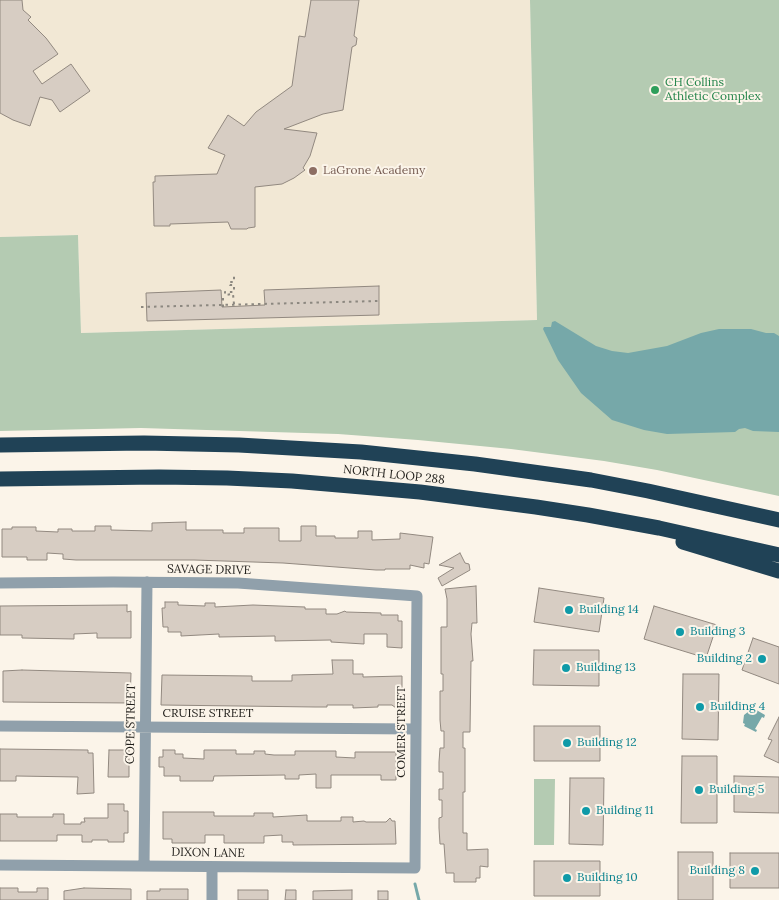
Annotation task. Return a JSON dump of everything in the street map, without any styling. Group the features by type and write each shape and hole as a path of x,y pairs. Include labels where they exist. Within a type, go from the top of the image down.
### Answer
{"highway":[{"name":"NORTH LOOP 288","path":"0,444 144,443 361,452 549,474 638,489 779,520"},
{"name":"NORTH LOOP 288","path":"0,479 159,477 292,481 420,492 588,515 659,528 779,555"},
{"path":"706,503 779,512"},
{"path":"588,515 779,571"}],"street":[{"name":"COPE STREET","path":"144,866 147,582"},
{"name":"SAVAGE DRIVE","path":"0,583 238,583 417,596"},
{"name":"COMER STREET","path":"415,868 417,596"},
{"name":"CRUISE STREET","path":"0,726 416,728"},
{"name":"DIXON LANE","path":"0,865 415,868"},
{"path":"212,867 212,900"}],"path":[{"path":"234,273 234,282 229,282 230,285 234,285 234,292 225,292 225,295 233,294 234,304"},
{"path":"223,298 223,311"},
{"path":"141,307 238,303 379,301"}],"shaded area":[{"name":"LaGrone Academy","path":"0,0 530,0 537,320 81,333 78,235 0,237"}],"green space":[{"path":"530,0 779,0 779,496 657,470 604,461 418,440 338,434 141,428 0,431 0,237 78,235 81,333 537,320"},
{"path":"534,779 555,779 554,845 534,845"}],"water":[{"path":"555,321 596,346 628,353 667,346 701,333 719,329 751,329 774,333 779,336 779,432 753,431 745,428 735,432 667,434 644,430 612,420 581,393 558,360 543,329 544,327 551,327 552,322"},
{"path":"753,708 765,715 755,729 757,730 756,732 744,726 745,724 743,723 744,715"}],"building":[{"path":"0,0 22,0 23,10 31,17 28,20 46,38 58,54 33,71 42,84 71,64 90,91 60,112 52,100 40,97 30,126 0,113"},
{"path":"311,0 359,0 354,36 357,38 356,45 352,47 343,110 323,114 284,129 317,133 310,156 303,168 305,170 282,184 255,187 255,227 231,229 228,222 154,226 153,182 155,182 155,176 217,174 225,155 208,148 228,115 244,126 256,112 292,86 299,36 305,37"},
{"path":"379,286 379,315 147,321 146,293 221,290 222,307 265,305 264,290"},
{"path":"186,522 186,530 223,530 223,533 244,533 244,528 279,528 279,541 301,541 301,526 316,526 316,536 335,536 335,538 358,538 358,531 372,531 372,540 400,539 400,533 433,537 429,564 424,563 424,568 410,565 410,569 376,570 283,563 194,560 76,560 63,559 63,554 47,553 47,560 27,560 27,557 2,557 2,529 12,529 12,527 36,527 36,531 58,532 58,529 95,531 95,526 111,526 111,530 152,531 152,523"},
{"path":"460,553 465,563 469,564 470,570 442,586 438,578 454,568 439,565"},
{"path":"476,586 477,623 472,623 471,634 473,661 471,661 470,732 463,732 465,792 463,792 463,833 467,833 467,850 488,849 488,867 480,866 480,878 476,878 476,882 454,882 454,873 446,873 444,844 440,844 439,828 439,818 442,817 442,800 439,800 439,789 443,789 443,772 439,772 439,762 440,748 444,748 444,731 441,731 440,720 440,691 443,691 441,627 447,627 445,589"},
{"name":"Building 14","path":"539,588 604,598 599,632 534,622"},
{"path":"165,602 178,602 178,605 205,606 205,603 215,603 215,607 253,605 305,607 305,609 326,609 326,614 337,614 345,611 398,615 398,621 402,621 402,648 387,647 387,634 364,634 364,644 331,642 331,640 275,641 275,636 219,637 219,634 181,636 181,632 168,632 168,627 163,627 162,608 165,608"},
{"path":"127,605 127,612 131,611 131,638 97,638 97,633 74,634 74,639 22,638 22,635 0,635 0,606"},
{"name":"Building 3","path":"654,606 717,625 706,658 644,639"},
{"name":"Building 2","path":"753,638 779,647 779,684 742,670"},
{"name":"Building 13","path":"534,650 599,650 599,686 533,685"},
{"path":"332,660 353,660 353,674 363,674 363,677 402,676 402,708 396,708 392,705 353,708 353,705 315,707 161,705 162,675 252,676 252,681 292,681 292,675 333,674"},
{"path":"3,671 131,673 130,703 3,702"},
{"name":"Building 4","path":"683,674 719,674 718,740 682,739"},
{"path":"779,717 779,763 764,756 772,740 768,739"},
{"name":"Building 12","path":"534,726 600,726 600,761 534,761"},
{"path":"0,749 88,750 88,753 93,753 94,793 77,794 78,777 16,776 16,781 0,781"},
{"path":"109,750 129,750 129,777 108,777"},
{"path":"163,750 175,750 175,754 183,754 183,758 204,759 204,750 236,750 236,754 254,754 254,751 265,751 265,754 274,755 295,755 295,751 336,751 336,757 355,758 355,752 396,752 396,780 381,780 381,775 331,775 331,788 316,788 316,774 299,775 299,779 285,779 285,775 214,776 213,781 180,781 180,776 164,776 164,767 159,767 159,757 163,757"},
{"name":"Building 5","path":"682,756 717,756 717,823 681,823"},
{"path":"734,776 779,777 779,813 734,812"},
{"name":"Building 11","path":"570,778 604,778 603,845 569,844"},
{"path":"108,804 124,804 124,811 128,811 128,833 124,833 124,842 92,840 92,842 82,842 82,835 57,835 57,841 0,841 0,814 17,814 17,817 53,817 53,814 64,814 64,824 81,824 81,822 85,822 84,818 108,818"},
{"path":"163,812 214,812 214,816 254,816 254,813 273,813 273,817 307,815 307,821 341,821 341,817 353,817 353,822 386,822 390,818 392,821 395,821 396,844 293,845 293,842 282,842 282,835 264,836 264,843 224,843 224,835 205,835 205,843 172,843 172,839 163,839"},
{"path":"678,852 713,852 713,900 678,900"},
{"name":"Building 8","path":"730,853 779,853 779,888 730,888"},
{"name":"Building 10","path":"534,861 600,861 600,896 534,896"},
{"path":"0,888 18,888 18,892 37,892 37,888 48,888 48,900 0,900"},
{"path":"84,888 131,889 131,900 64,900 64,891"},
{"path":"160,889 188,889 188,900 147,900 147,891 160,891"},
{"path":"238,890 268,890 268,900 238,900"},
{"path":"286,890 296,890 296,900 285,900"},
{"path":"352,890 352,900 313,900 313,891"},
{"path":"378,891 388,891 388,900 378,900"}],"waterway":[{"path":"415,884 419,900"}],"place":[{"name":"CH Collins Athletic Complex","path":"655,90"},
{"name":"LaGrone Academy","path":"313,171"},
{"name":"Building 14","path":"569,610"},
{"name":"Building 3","path":"680,632"},
{"name":"Building 2","path":"762,659"},
{"name":"Building 13","path":"566,668"},
{"name":"Building 4","path":"700,707"},
{"name":"Building 12","path":"567,743"},
{"name":"Building 5","path":"699,790"},
{"name":"Building 11","path":"586,811"},
{"name":"Building 8","path":"755,871"},
{"name":"Building 10","path":"567,878"}]}
